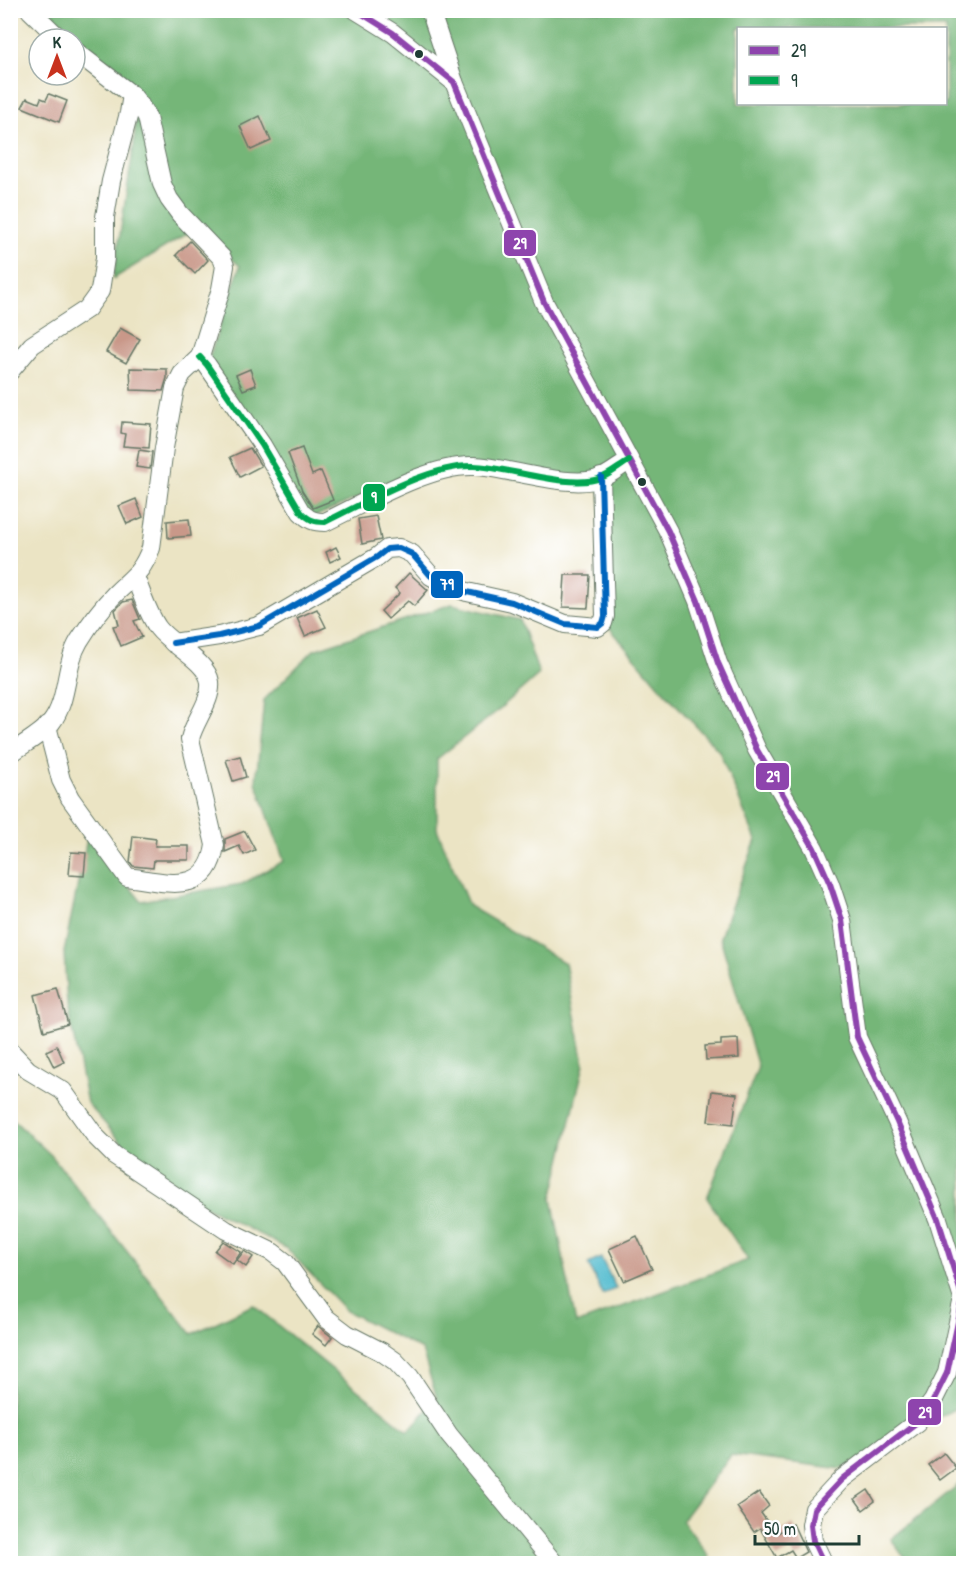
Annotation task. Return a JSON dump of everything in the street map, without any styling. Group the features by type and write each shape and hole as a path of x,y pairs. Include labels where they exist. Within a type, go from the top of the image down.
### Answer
{"street":[{"path":"30,10 48,27"},
{"path":"356,10 393,33 454,82"},
{"path":"430,10 454,82 544,302 668,531 698,601 718,663 757,750 814,848 830,884 842,920 857,1037 897,1122 938,1219 963,1299 947,1373 933,1401 917,1422 842,1479 814,1509 811,1525 813,1541 824,1563"},
{"path":"10,754 47,726 57,713 62,702 67,673 78,644 116,594 135,577 145,563 151,548 164,447 175,388 182,374 200,357 221,289 225,266 222,258 169,199 162,184 147,117 132,95 87,60"},
{"path":"10,371 32,345 87,309 100,291 105,258 105,217 111,181 132,95"},
{"path":"200,357 262,445 309,520 325,522 417,479 459,467 474,466 564,480 592,480 602,477 629,461"},
{"path":"173,643 219,636 259,626 387,549 399,548 412,554 431,576 445,584 467,592 512,602 566,624 598,627 603,623 605,616 602,477"},
{"path":"47,726 59,772 70,798 127,877 174,883 193,880 204,875 213,861 215,845 190,739 208,695 210,680 200,664 158,628 135,577"},
{"path":"10,1051 28,1070 63,1091 96,1137 114,1155 226,1230 272,1252 285,1262 326,1318 347,1334 395,1361 410,1377 449,1435 555,1563"}],"green space":[{"path":"41,11 963,11 963,1420 956,1408 842,1469 731,1455 682,1520 709,1556 705,1563 11,1563 10,1117 51,1155 192,1334 253,1305 408,1431 437,1399 422,1350 346,1311 286,1248 155,1181 87,1103 67,1005 64,952 88,834 141,901 242,884 284,861 256,782 264,700 314,650 452,604 520,620 539,674 437,759 437,829 469,906 565,963 584,1064 552,1199 576,1324 748,1260 707,1198 758,1067 720,937 756,840 719,751 608,626 600,490 428,467 307,520 206,367 240,266 196,228 113,279 134,144 137,92 87,50 87,27 60,27"},
{"path":"963,1481 963,1563 908,1563 891,1539"}],"water":[{"path":"601,1258 616,1288 603,1295 588,1264"}],"building":[{"path":"49,94 67,101 59,122 22,107 27,98 39,103 41,98 46,100"},
{"path":"260,116 271,141 251,150 240,126"},
{"path":"190,241 208,260 195,274 176,255"},
{"path":"120,328 140,339 126,363 106,352"},
{"path":"130,368 167,369 163,391 131,390"},
{"path":"250,369 256,385 243,390 236,375"},
{"path":"122,422 151,424 149,448 123,446 125,434 121,433"},
{"path":"250,448 261,466 240,477 230,457"},
{"path":"302,448 312,475 321,471 333,500 313,508 302,491 288,453"},
{"path":"139,450 152,452 150,469 136,467"},
{"path":"136,499 143,517 127,524 119,506"},
{"path":"376,516 381,540 362,544 358,519"},
{"path":"189,519 191,536 168,538 167,521"},
{"path":"336,547 341,557 330,562 326,552"},
{"path":"409,573 428,590 414,606 408,601 388,619 381,611 400,593 395,588"},
{"path":"565,575 590,575 588,608 563,607"},
{"path":"132,600 140,619 134,621 142,637 121,646 113,626 119,625 115,610 123,602"},
{"path":"317,609 326,627 305,636 297,618"},
{"path":"240,756 246,777 233,781 226,760"},
{"path":"245,831 255,850 244,855 239,846 225,852 225,839"},
{"path":"133,836 156,839 155,846 189,846 189,860 154,860 153,868 133,866 130,862"},
{"path":"71,852 86,853 84,876 69,875"},
{"path":"58,989 68,1024 44,1031 35,995"},
{"path":"738,1039 739,1058 706,1060 705,1046 721,1045 721,1040"},
{"path":"57,1046 64,1062 54,1067 46,1051"},
{"path":"712,1091 737,1094 733,1124 708,1121"},
{"path":"637,1236 652,1269 624,1281 609,1249"},
{"path":"223,1241 241,1252 233,1264 215,1251"},
{"path":"244,1251 253,1257 246,1267 237,1260"},
{"path":"318,1326 332,1337 326,1345 312,1334"},
{"path":"944,1453 956,1468 940,1480 928,1465"},
{"path":"868,1490 875,1501 863,1510 855,1499"},
{"path":"759,1492 769,1506 761,1513 776,1534 793,1524 806,1552 796,1558 791,1550 777,1558 760,1528 754,1532 737,1507"}],"transit line":[{"name":"29","path":"356,10 393,33 454,82 544,302 668,531 698,601 718,663 757,750 814,848 830,884 842,920 857,1037 897,1122 938,1219 963,1299 947,1373 933,1401 917,1422 842,1479 814,1509 811,1525 813,1541 824,1564"},
{"name":"9","path":"200,357 262,445 301,512 315,521 325,522 398,486 438,471 457,467 488,467 556,480 588,481 601,478 629,461"},
{"name":"79","path":"173,643 219,636 259,626 387,549 399,548 412,554 431,576 445,584 467,592 512,602 565,624 598,627 603,623 605,616 601,477"}]}
